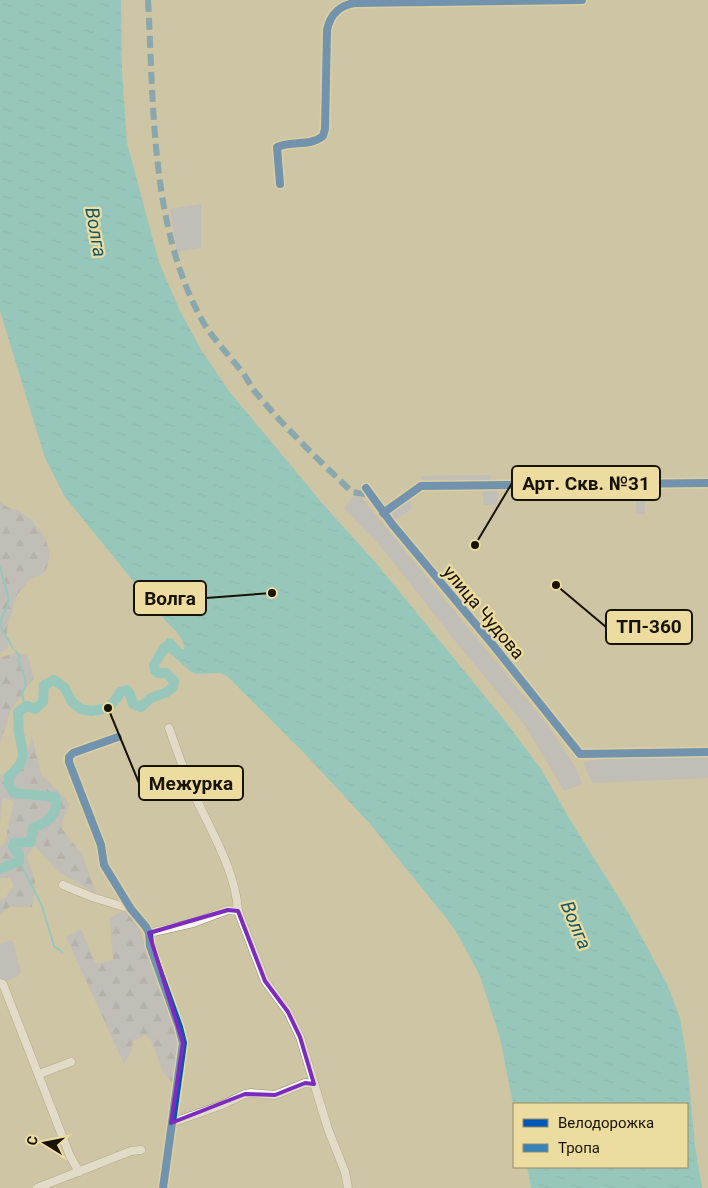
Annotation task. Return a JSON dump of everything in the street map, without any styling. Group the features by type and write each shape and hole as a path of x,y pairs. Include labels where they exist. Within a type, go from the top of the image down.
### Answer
{"street":[{"path":"280,184 278,147 284,144 311,143 323,136 325,129 327,30 332,16 347,4 355,2 582,0"},
{"path":"383,513 421,486 708,484"},
{"name":"улица Чудова","path":"366,488 383,513 487,637 580,754 708,752"},
{"path":"168,728 228,869 238,901 238,911 265,981 288,1012 300,1037 328,1129 345,1172 348,1188"},
{"path":"118,737 73,753 69,757 69,762 101,845 104,864 149,933 150,946 183,1043 163,1188"},
{"path":"62,885 92,898 132,909"},
{"path":"149,933 193,923 228,910 238,911"},
{"path":"2,983 70,1156 79,1172"},
{"path":"39,1074 71,1062"},
{"path":"171,1123 222,1105 245,1094 275,1095 305,1083 314,1084"},
{"path":"37,1188 131,1151 141,1150"}],"highlighted area":[{"path":"228,910 238,911 265,981 288,1012 300,1037 314,1084 305,1083 275,1095 245,1094 171,1123 183,1043 149,933"}],"green space":[{"path":"201,204 201,248 177,252 170,209"},
{"path":"491,475 491,483 421,484 421,476"},
{"path":"483,488 497,488 497,505 483,505"},
{"path":"636,488 645,488 645,514 636,514"},
{"path":"357,492 551,730 576,768 582,784 564,791 526,727 383,549 344,508"},
{"path":"410,496 411,509 393,521 386,513"},
{"path":"0,501 32,521 46,541 49,556 48,566 43,574 30,579 17,595 7,629 8,648 0,653"},
{"path":"14,653 28,656 34,678 10,711 0,745 0,658"},
{"path":"32,736 41,774 70,804 63,818 62,829 82,854 96,893 57,871 34,845 27,857 35,881 32,907 10,907 0,914 0,900 5,898 14,886 10,878 0,878 0,848 5,843 14,801 3,798 0,822 0,777 10,770 24,766"},
{"path":"708,752 708,778 593,783 583,763 618,754"},
{"path":"123,911 132,917 140,931 178,1039 177,1064 172,1083 163,1071 151,1040 145,1035 133,1041 131,1052 124,1064 66,937 81,929 96,964 113,960 110,918"},
{"path":"10,940 13,942 21,972 15,978 0,980 0,944"}],"water":[{"name":"Волга","path":"0,0 121,0 122,70 127,143 159,262 180,311 202,351 229,391 322,503 376,563 506,722 541,769 629,914 667,984 680,1018 687,1060 695,1146 702,1188 531,1188 527,1168 688,1168 688,1103 513,1104 500,1038 480,976 458,935 447,919 370,824 306,755 227,676 220,673 197,674 191,672 164,648 163,644 167,638 173,639 182,649 184,649 184,644 180,636 65,497 45,458 0,311"}],"waterway":[{"path":"0,567 8,596 8,604 1,619 2,630 13,648"},
{"path":"0,869 19,861 19,855 13,847 14,843 31,842 33,828 51,817 56,808 55,797 14,793 9,785 9,776 22,761 23,756 18,712 27,706 35,709 43,702 44,685 54,680 64,687 72,702 81,709 91,711 108,708 120,692 127,690 133,704 141,707 151,698 167,692 173,687 174,681 166,673 158,673 154,665 164,648 167,647 175,650"},
{"path":"16,651 20,656 18,660 25,681 22,693 25,708"},
{"path":"19,861 42,906 54,946 62,952"}],"marked path":[{"path":"148,0 158,165 173,247 186,285 207,329 268,407 352,492 371,495"}],"cycle path":[{"path":"280,184 277,147 312,141 323,136 325,129 327,30 333,15 340,8 355,3 582,0"},
{"path":"383,513 421,486 708,483"},
{"path":"366,488 392,524 493,645 580,754 708,752"},
{"path":"118,737 73,753 69,757 69,762 101,845 104,865 131,909 149,933 150,946 183,1043 163,1188"}],"place":[{"name":"Арт. Скв. №31","path":"475,545"},
{"name":"ТП-360","path":"556,585"},
{"name":"Волга","path":"272,593"},
{"name":"Межурка","path":"108,708"}]}
